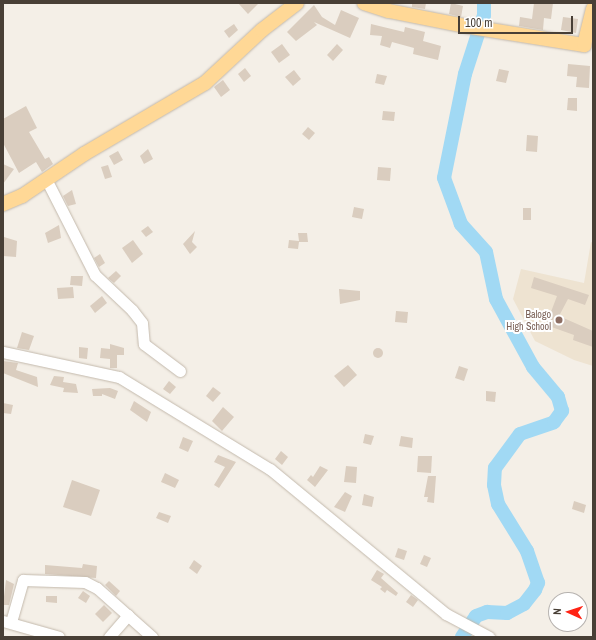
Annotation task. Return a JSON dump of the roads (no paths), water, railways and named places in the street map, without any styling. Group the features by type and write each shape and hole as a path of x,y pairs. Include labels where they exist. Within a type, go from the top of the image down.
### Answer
{"main road":[{"path":"3,204 205,84 262,30 297,3"},
{"path":"364,3 389,11 588,48 593,9"}],"street":[{"path":"46,179 95,275 142,323 144,344 180,371"},
{"path":"3,352 120,377 196,422 270,469 446,614 487,636"},
{"path":"59,637 7,622 23,580 85,582 97,588 152,637"},
{"path":"109,637 128,616"}],"waterway":[{"path":"462,637 476,616 487,612 507,613 524,604 535,590 538,583 527,551 498,504 494,485 495,468 520,434 554,422 562,411 558,397 533,367 496,299 486,252 461,224 444,178 465,74 484,15 484,3"}],"place":[{"name":"Balogo High School","path":"559,320"}]}
